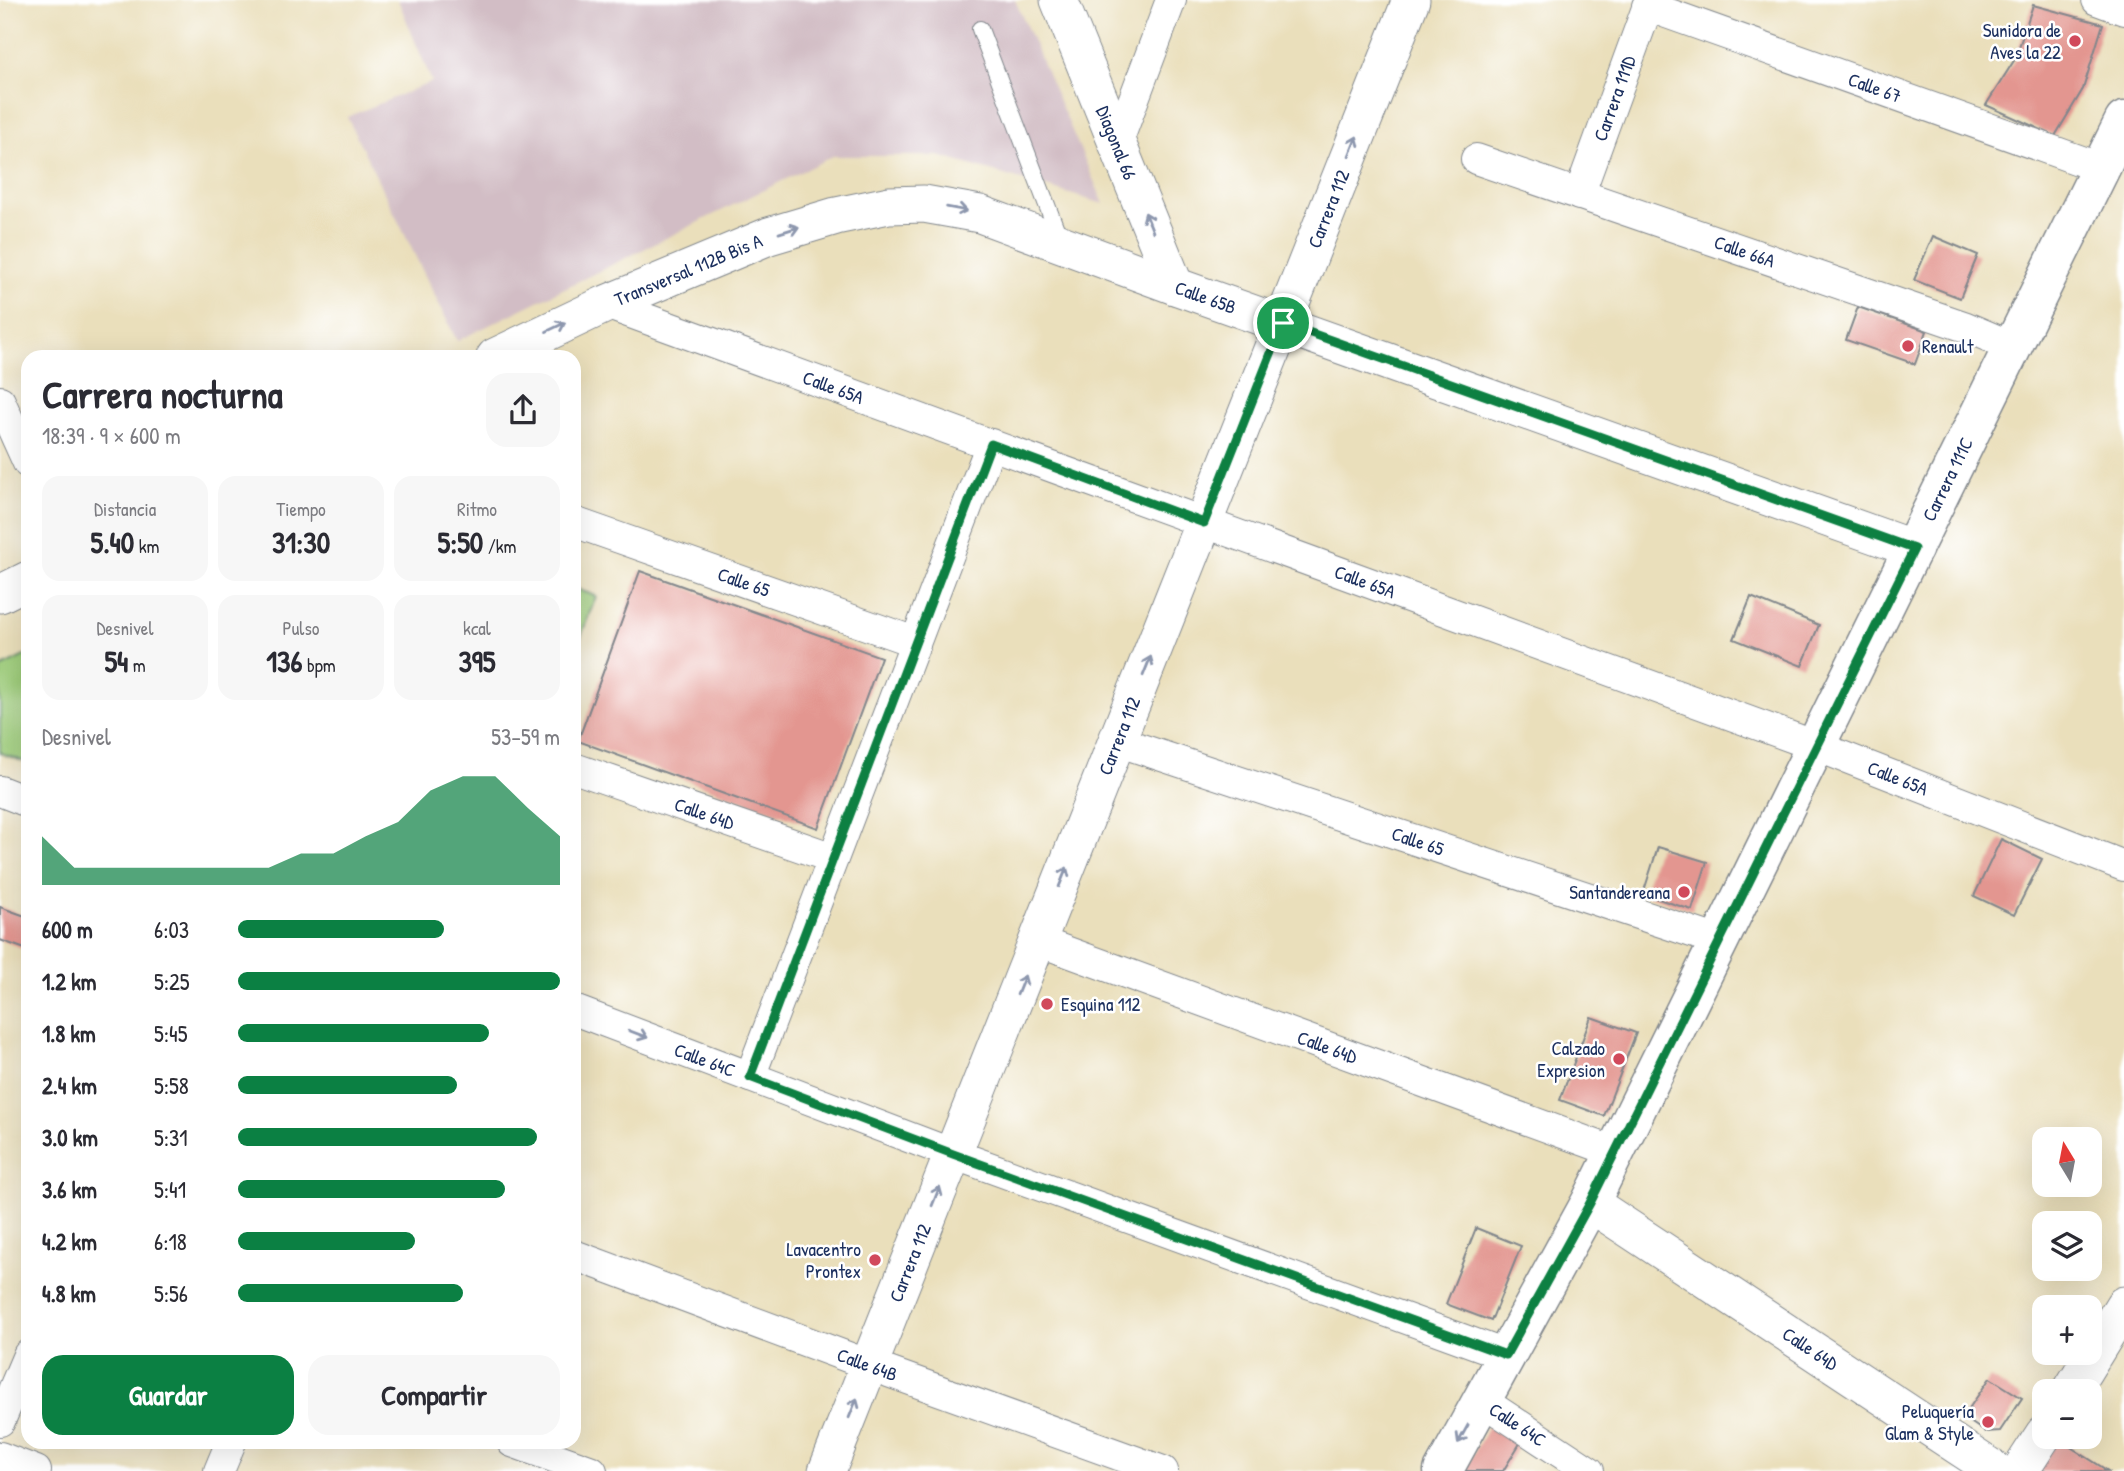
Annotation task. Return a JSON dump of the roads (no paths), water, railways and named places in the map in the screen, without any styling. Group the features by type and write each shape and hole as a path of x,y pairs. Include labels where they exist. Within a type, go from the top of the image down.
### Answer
{"main road":[{"name":"Carrera 111C","path":"1443,1471 1590,1203 2124,121"}],"street":[{"name":"Diagonal 66","path":"1059,0 1175,286"},
{"path":"1117,145 1171,0"},
{"name":"Carrera 112","path":"827,1471 1411,0"},
{"path":"2097,0 2124,10"},
{"name":"Calle 67","path":"1648,3 2101,168"},
{"name":"Carrera 111D","path":"1579,195 1648,3"},
{"name":"Calle 66A","path":"1476,159 1966,327 2013,347"},
{"name":"Calle 65B","path":"889,205 924,204 980,214 1914,549"},
{"name":"Transversal 112B Bis A","path":"510,350 606,304 769,236 836,216 889,205"},
{"name":"Calle 65A","path":"606,304 1816,746 2124,866"},
{"path":"0,401 21,448"},
{"path":"750,1077 991,444"},
{"name":"Calle 65","path":"581,524 915,642"},
{"path":"0,594 21,584"},
{"name":"Calle 65","path":"1117,741 1719,941"},
{"name":"Calle 64D","path":"581,770 833,859"},
{"path":"0,791 21,799"},
{"name":"Calle 64D","path":"1038,941 1615,1152"},
{"name":"Calle 64C","path":"581,1013 953,1154 1506,1355"},
{"name":"Calle 64D","path":"1590,1203 1996,1471"},
{"name":"Calle 64B","path":"581,1258 1163,1471"},
{"path":"2079,1379 2123,1311"},
{"path":"0,1421 21,1372"},
{"name":"Calle 64C","path":"1481,1400 1589,1471"},
{"path":"219,1471 228,1449"},
{"path":"531,1449 592,1471"},
{"path":"2020,1471 2034,1449"},
{"path":"0,1457 36,1471"}],"lane":[{"path":"979,29 1063,245"}],"place":[{"name":"Sunidora de Aves la 22","path":"2075,41"},
{"name":"Renault","path":"1908,346"},
{"name":"Santandereana","path":"1684,892"},
{"name":"Esquina 112","path":"1047,1004"},
{"name":"Calzado Expresion","path":"1619,1059"},
{"name":"Lavacentro Prontex","path":"875,1260"},
{"name":"Peluquería Glam & Style","path":"1988,1422"}]}
